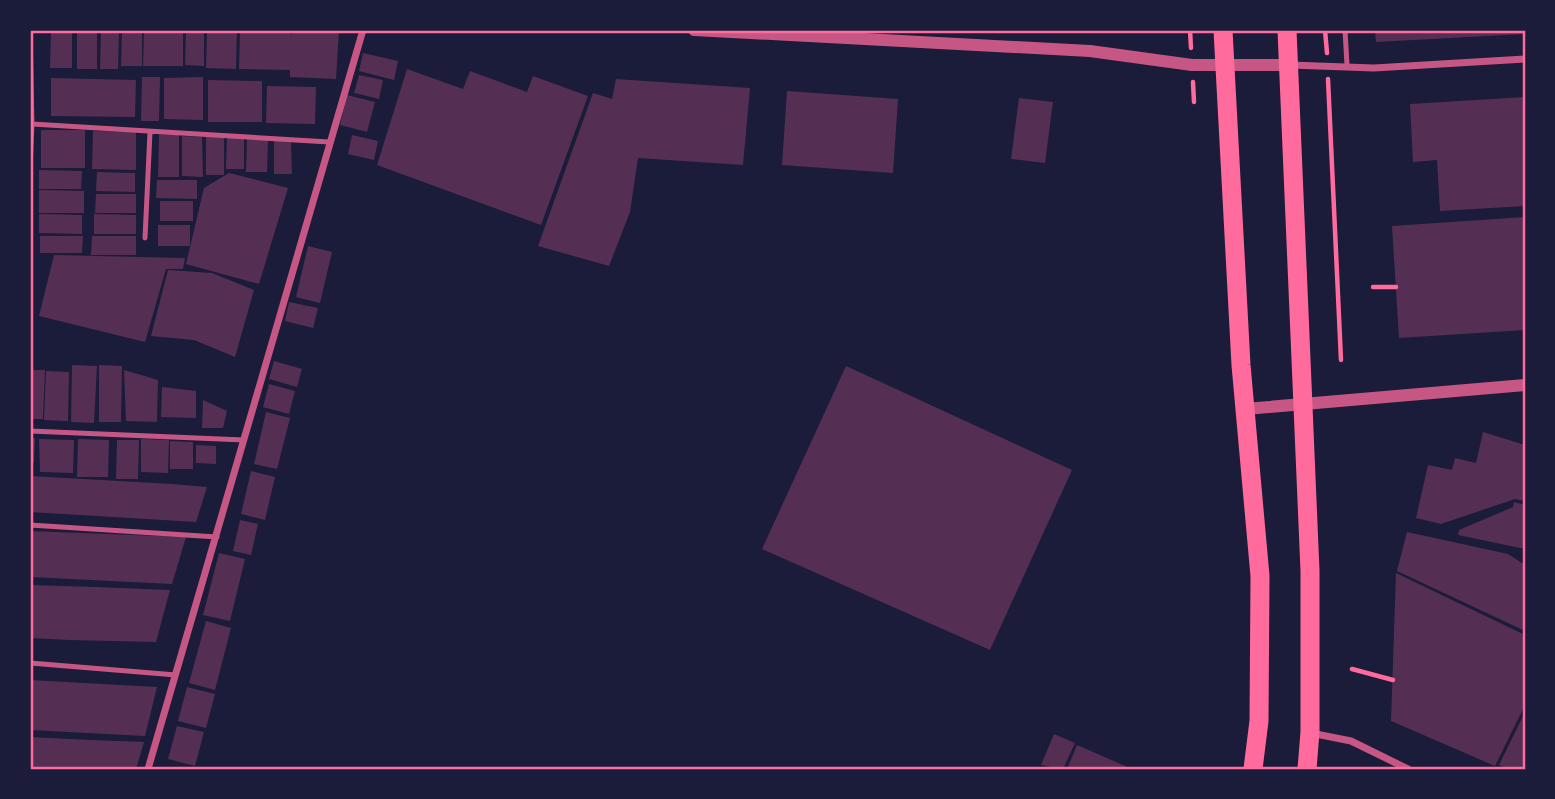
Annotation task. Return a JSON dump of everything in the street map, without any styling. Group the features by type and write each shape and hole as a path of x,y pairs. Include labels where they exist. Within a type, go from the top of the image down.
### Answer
{"highway":[{"path":"1223,30 1232,153 1233,251 1260,576 1259,721 1253,769"},
{"path":"1287,30 1310,571 1310,732 1307,769"}],"street":[{"path":"148,769 363,30"},
{"path":"694,30 1090,51 1192,65 1347,65 1374,68 1525,59"},
{"path":"1245,409 1525,385"},
{"path":"1310,732 1351,741 1408,769"}],"lane":[{"path":"30,30 30,167"},
{"path":"1345,30 1347,65"},
{"path":"32,124 329,142"},
{"path":"145,238 150,132"},
{"path":"30,431 244,440"},
{"path":"30,525 217,537"},
{"path":"30,663 176,675"}],"path":[{"path":"1190,30 1190,37"},
{"path":"1329,93 1341,360"},
{"path":"1373,287 1396,287"},
{"path":"1352,669 1393,680"}],"building":[{"path":"51,30 72,30 72,68 50,68"},
{"path":"77,30 97,30 97,69 77,69"},
{"path":"101,30 119,30 118,69 100,69"},
{"path":"122,30 142,30 142,66 121,66"},
{"path":"144,30 183,30 183,66 143,66"},
{"path":"186,30 204,30 204,66 185,65"},
{"path":"207,30 237,30 236,69 206,68"},
{"path":"240,30 291,30 291,38 292,30 339,31 336,79 290,77 290,70 239,69"},
{"path":"1375,30 1525,30 1525,34 1376,42"},
{"path":"363,53 398,61 394,80 359,71"},
{"path":"407,69 463,89 470,71 527,92 533,76 588,96 541,225 377,165"},
{"path":"359,75 383,80 379,99 354,93"},
{"path":"142,77 160,77 159,121 141,121"},
{"path":"203,77 203,120 164,119 164,78"},
{"path":"51,78 136,80 135,117 51,116"},
{"path":"616,79 750,88 743,165 638,158 630,212 609,266 538,246 593,93 612,99"},
{"path":"208,80 262,81 262,122 208,122"},
{"path":"267,86 316,87 315,124 266,123"},
{"path":"787,91 898,99 893,173 782,165"},
{"path":"347,95 375,102 367,132 340,125"},
{"path":"1525,97 1525,206 1440,211 1437,160 1413,162 1410,104"},
{"path":"1019,98 1053,102 1045,163 1011,159"},
{"path":"41,130 85,130 85,168 41,168"},
{"path":"93,131 136,132 136,170 92,169"},
{"path":"159,134 179,135 179,177 158,177"},
{"path":"352,135 378,141 374,160 348,154"},
{"path":"182,136 202,137 203,177 182,176"},
{"path":"206,137 224,137 224,175 206,175"},
{"path":"227,138 244,138 244,169 226,169"},
{"path":"247,139 268,139 267,172 246,172"},
{"path":"274,141 291,141 292,174 274,174"},
{"path":"39,170 82,171 81,189 39,189"},
{"path":"97,172 135,173 135,192 96,191"},
{"path":"229,173 288,188 259,284 186,264 204,188"},
{"path":"157,180 197,180 197,199 156,198"},
{"path":"39,190 84,191 84,213 39,213"},
{"path":"96,194 136,194 136,213 95,213"},
{"path":"160,201 193,201 193,221 160,221"},
{"path":"39,214 82,215 82,234 39,233"},
{"path":"94,214 136,215 136,234 94,234"},
{"path":"1525,217 1525,330 1399,338 1392,226"},
{"path":"158,225 190,225 190,246 158,246"},
{"path":"40,236 83,236 82,253 40,253"},
{"path":"92,236 136,236 136,255 91,255"},
{"path":"308,246 332,252 320,303 296,297"},
{"path":"54,255 185,258 183,269 166,269 145,342 39,316"},
{"path":"168,270 212,273 254,290 235,357 194,340 151,336"},
{"path":"289,302 318,308 313,328 285,321"},
{"path":"274,361 302,369 297,387 269,379"},
{"path":"72,365 97,366 94,423 71,422"},
{"path":"99,365 122,366 121,422 99,422"},
{"path":"846,366 1072,470 990,650 762,549"},
{"path":"30,370 45,370 43,419 30,419"},
{"path":"124,370 158,380 157,422 126,421"},
{"path":"46,371 69,372 68,421 44,420"},
{"path":"269,384 295,391 289,414 263,407"},
{"path":"162,387 196,391 196,418 161,417"},
{"path":"203,400 227,411 223,428 202,428"},
{"path":"266,412 290,418 277,469 254,464"},
{"path":"1483,432 1525,445 1525,501 1515,499 1441,524 1416,518 1428,465 1452,470 1455,458 1476,463"},
{"path":"30,438 35,438 34,463 30,463"},
{"path":"39,439 74,440 73,473 40,472"},
{"path":"78,439 109,440 108,477 77,477"},
{"path":"141,439 169,440 168,473 141,472"},
{"path":"117,440 139,440 138,479 116,479"},
{"path":"170,441 193,442 193,469 170,469"},
{"path":"196,445 216,446 216,464 196,463"},
{"path":"251,471 275,477 265,520 241,514"},
{"path":"30,476 207,487 196,522 30,512"},
{"path":"1514,502 1525,505 1525,549 1458,535 1459,530 1513,507"},
{"path":"240,520 258,524 251,555 233,551"},
{"path":"30,531 186,537 172,584 30,577"},
{"path":"1407,532 1508,554 1525,565 1525,631 1397,571"},
{"path":"219,553 245,559 230,621 203,615"},
{"path":"1396,573 1525,635 1525,705 1495,766 1391,721"},
{"path":"30,585 170,590 156,642 69,640 30,638"},
{"path":"206,621 231,628 215,690 189,683"},
{"path":"30,680 157,687 145,736 30,730"},
{"path":"187,687 215,694 206,728 178,721"},
{"path":"1525,712 1525,769 1508,769 1499,765"},
{"path":"177,726 204,732 195,766 168,759"},
{"path":"1054,734 1075,743 1063,769 1041,765"},
{"path":"30,737 144,742 136,769 30,769"},
{"path":"1077,745 1132,769 1067,769"}]}
